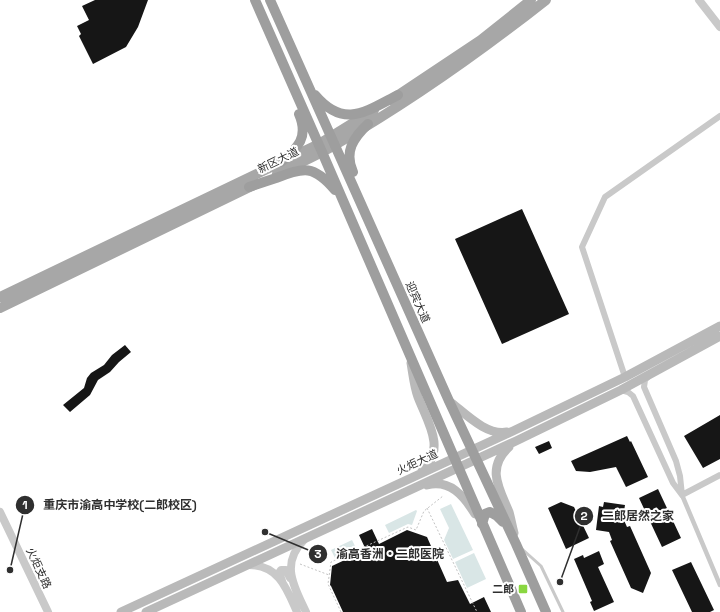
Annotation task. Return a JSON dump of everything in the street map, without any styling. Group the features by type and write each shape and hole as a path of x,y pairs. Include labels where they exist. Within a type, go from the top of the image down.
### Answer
{"highway":[{"path":"255,0 321,148 340,196 409,352 519,610"},
{"name":"迎宾大道","path":"270,0 449,401 477,459 546,612"},
{"path":"272,37 276,61 303,124 303,134 299,145 281,162"},
{"path":"308,86 325,106 334,112 344,115 362,113 398,96"},
{"path":"361,205 359,188 350,165 349,158 350,149 354,139 368,124"},
{"path":"249,187 291,172 304,170 316,173 323,177 340,196"},
{"path":"409,352 440,406 449,401"},
{"path":"482,524 485,514 490,512 497,516 508,528"}],"main road":[{"name":"新区大道","path":"0,308 249,187 321,148 481,40 531,0"},
{"name":"新区大道","path":"332,141 368,124 461,64 546,0"},
{"name":"新区大道","path":"0,297 281,162 321,148"},
{"name":"火炬大道","path":"121,612 625,378 720,326"},
{"name":"火炬大道","path":"146,612 516,441 622,390 720,336"},
{"path":"409,352 417,396 432,430 434,441 433,453 429,463 423,470 411,478"},
{"path":"449,401 486,428 500,432 513,431"},
{"path":"516,441 501,456 497,465 496,476 498,489 510,514 516,544"},
{"path":"410,490 438,483 450,487 465,498 482,524"}],"street":[{"path":"699,0 719,23"},
{"path":"625,378 582,247 605,197 720,116"},
{"path":"652,374 645,380 644,387 676,461 680,476 682,495"},
{"path":"622,390 633,396 673,483 682,495 720,585"},
{"path":"682,495 720,475"},
{"name":"火炬支路","path":"0,512 48,612"},
{"path":"294,586 290,570 292,557 297,546 306,538"},
{"path":"248,565 265,567 277,575 283,583"},
{"path":"297,612 279,573 281,570 284,569 288,573 306,612"}],"lane":[{"path":"516,544 541,566 562,612"}],"path":[{"path":"416,530 424,511 443,496"},
{"path":"427,508 476,612"},
{"path":"341,612 328,584 331,562 408,527 416,530 418,534"},
{"path":"296,563 330,575"}],"shaded area":[{"path":"451,504 473,550 453,559 444,540 449,528 440,509"},
{"path":"416,510 417,511 412,525 408,524 389,533 385,525"},
{"path":"352,540 356,548 335,558 331,550"},
{"path":"474,553 486,579 467,588 455,562"}],"building":[{"path":"95,0 148,0 138,27 126,47 93,64 79,36 81,34 77,26 89,20 82,6"},
{"path":"522,209 569,314 502,344 455,239"},
{"path":"125,345 131,352 110,372 98,380 90,395 70,412 63,405 84,388 87,378 91,373 104,365 112,355"},
{"path":"720,415 720,459 703,468 684,436"},
{"path":"627,436 630,442 631,441 648,477 626,487 616,467 590,472 576,471 571,461"},
{"path":"549,441 552,448 539,454 535,447"},
{"path":"658,489 681,538 662,547 639,498"},
{"path":"561,502 574,507 589,538 566,549 548,508"},
{"path":"604,502 625,505 623,518 627,527 630,526 651,573 643,593 631,588 610,541 612,540 609,532 596,530 599,506 603,507"},
{"path":"372,529 379,544 407,530 427,537 447,582 458,580 470,604 484,597 491,612 343,612 330,585 332,566 366,550 359,535"},
{"path":"599,551 604,564 598,567 614,602 594,611 590,602 592,601 574,559 583,555 584,558"},
{"path":"691,562 714,610 710,612 692,612 672,570"}],"place":[{"name":"渝高香洲‧二郎医院","path":"265,532"},
{"name":"重庆市渝高中学校(二郎校区)","path":"10,570"},
{"name":"二郎居然之家","path":"560,582"},
{"name":"二郎","path":"523,589"}]}
